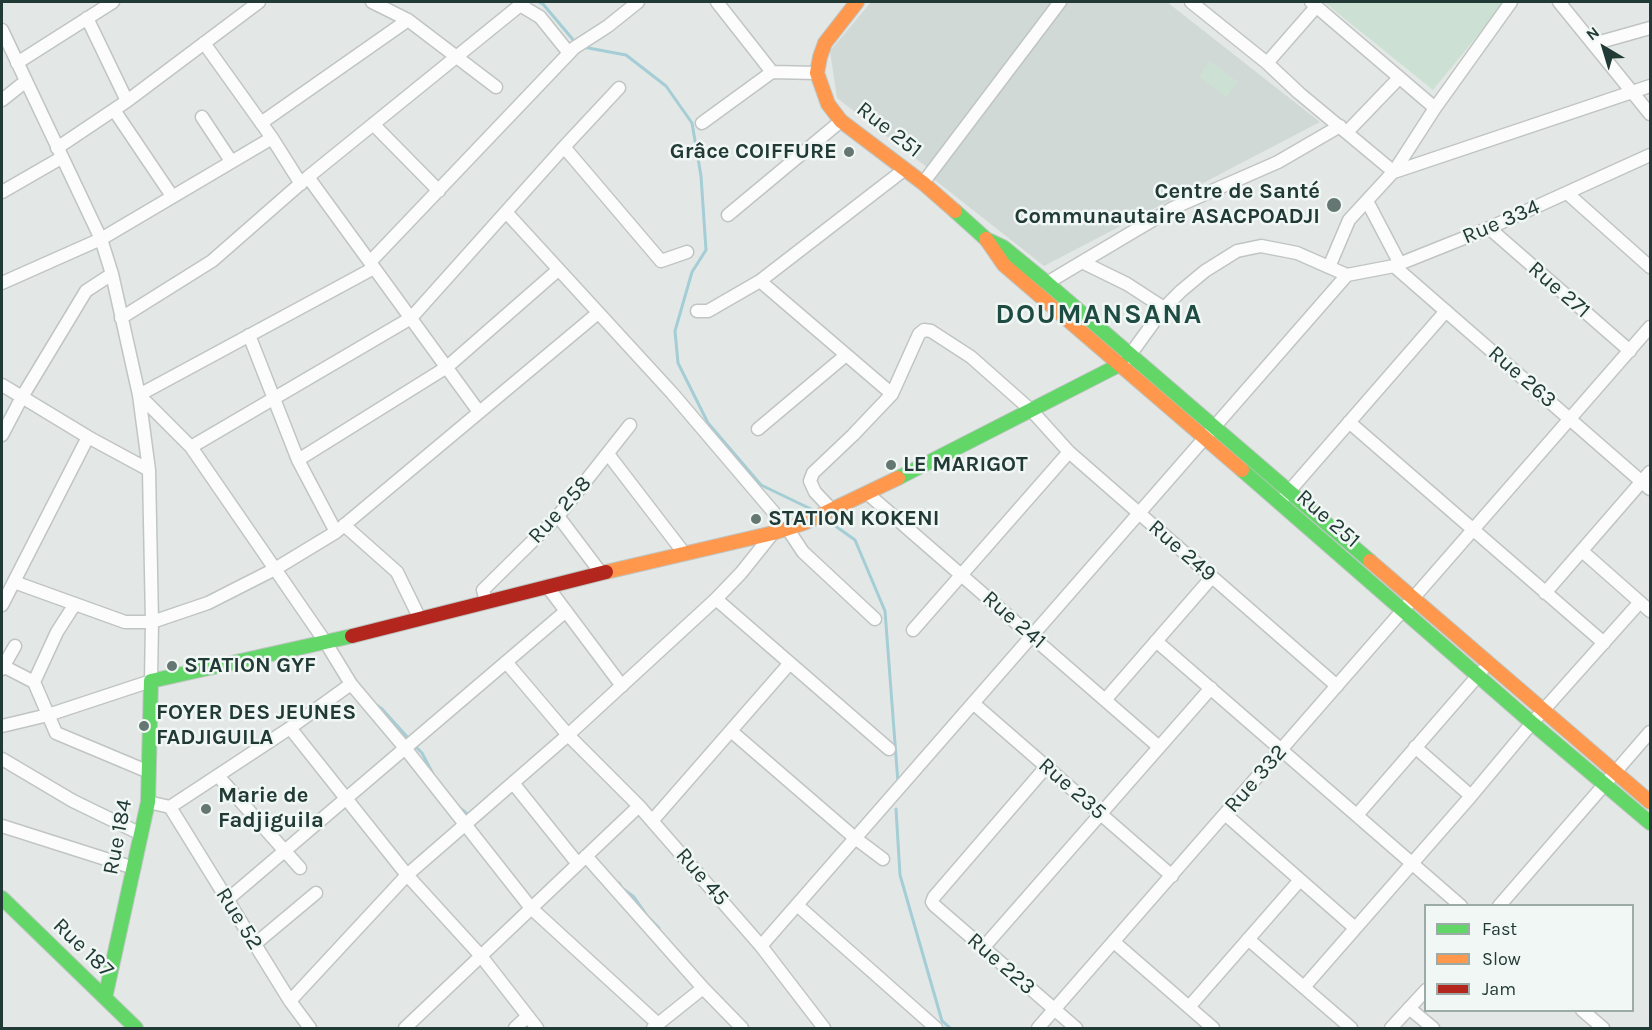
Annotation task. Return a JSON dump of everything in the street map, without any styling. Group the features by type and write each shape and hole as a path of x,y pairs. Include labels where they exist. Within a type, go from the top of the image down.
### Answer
{"main road":[{"path":"817,74 825,44 857,2"},
{"name":"Rue 251","path":"817,74 828,104 842,121 905,169 986,239 1004,265 1214,427 1650,802"},
{"name":"Rue 251","path":"986,239 1003,246 1047,283 1204,438 1650,823"},
{"path":"151,681 326,643 420,619 485,596 547,586 804,524 1032,411 1126,360"},
{"name":"Rue 184","path":"105,998 148,802 151,681"},
{"name":"Rue 187","path":"2,898 136,1029"}],"street":[{"path":"17,63 113,2"},
{"path":"2,192 59,153 260,2"},
{"path":"372,2 408,20 496,87"},
{"path":"139,395 372,265 575,48 638,2"},
{"path":"717,2 772,72"},
{"path":"922,183 1060,2"},
{"path":"1191,2 1267,63 1299,93 1394,172"},
{"path":"1329,267 1349,220 1394,172 1435,108 1511,2"},
{"path":"1558,2 1650,114"},
{"path":"121,318 212,261 304,180 522,3 575,48"},
{"path":"1267,63 1313,4 1435,108"},
{"path":"87,18 127,101"},
{"path":"261,123 408,20"},
{"path":"1593,44 1650,28"},
{"path":"2,30 101,239 112,274 139,395 149,470 152,622 151,681 48,715 2,726"},
{"path":"204,43 272,138 372,265 479,412"},
{"path":"702,123 772,72 817,74"},
{"path":"1047,283 1173,208 1278,162 1344,129 1400,78"},
{"path":"2,100 26,81"},
{"path":"1394,172 1650,86"},
{"path":"191,447 411,318 620,88"},
{"path":"114,110 172,196"},
{"path":"202,117 231,161"},
{"path":"728,215 842,121"},
{"path":"374,124 439,191"},
{"path":"2,283 101,239 272,138"},
{"path":"564,147 661,261 687,252"},
{"name":"Rue 334","path":"1347,275 1396,264 1489,228 1650,155"},
{"path":"697,311 708,310 760,281 905,169"},
{"path":"1567,193 1650,267"},
{"path":"1367,201 1396,264"},
{"path":"506,212 672,393 787,528 812,562 875,619"},
{"name":"Rue 271","path":"1489,228 1630,351"},
{"path":"761,946 1347,275 1297,253 1261,246 1237,251 1181,291 1164,308 1126,360"},
{"path":"1083,262 1126,284 1164,308"},
{"name":"Rue 263","path":"1396,264 1446,311 1570,419 1648,481"},
{"path":"298,460 447,367 558,270"},
{"path":"2,435 22,397 86,291 112,274"},
{"path":"760,281 892,394 813,473 810,481 815,492 832,510"},
{"path":"1278,504 1446,311"},
{"path":"15,582 125,622 152,622 208,603 275,569 340,529 598,314"},
{"name":"Rue 332","path":"1038,1029 1650,327"},
{"name":"Rue 249","path":"892,394 919,334 924,330 931,331 971,357 1032,411 1069,452 1337,686"},
{"path":"249,335 298,460 340,529 397,572 420,619"},
{"path":"758,429 846,355"},
{"path":"2,385 88,437 149,470"},
{"path":"139,395 191,447 326,643 351,684 405,748 531,908 655,1026 702,988"},
{"path":"1349,422 1604,644"},
{"name":"Rue 258","path":"485,596 558,516 630,424"},
{"path":"2,605 88,437"},
{"path":"913,630 1069,452"},
{"path":"608,454 684,553"},
{"path":"1545,592 1648,481"},
{"name":"Rue 241","path":"868,494 1159,747"},
{"path":"558,516 601,573"},
{"path":"290,1001 407,875 568,735 716,599 741,573 773,533"},
{"path":"1582,551 1650,611"},
{"path":"1105,700 1212,577"},
{"path":"547,586 622,686"},
{"path":"716,599 889,749"},
{"path":"1304,987 1532,723 1640,602"},
{"path":"34,682 57,632 75,604"},
{"path":"227,900 566,611"},
{"path":"1156,641 1459,904"},
{"path":"15,646 2,667 34,682 56,733 149,772"},
{"name":"Rue 45","path":"506,662 568,735 639,806 761,946 824,1029"},
{"path":"652,821 790,663"},
{"path":"1357,815 1489,663"},
{"path":"148,802 170,807 290,728 351,684"},
{"path":"983,948 1211,688"},
{"name":"Rue 235","path":"973,703 1172,876"},
{"path":"290,728 407,875 481,956 537,1029"},
{"path":"731,731 855,838 884,859"},
{"path":"1501,904 1650,732"},
{"path":"1415,747 1471,796"},
{"path":"2,759 73,801 141,834"},
{"name":"Rue 223","path":"1046,767 934,897 934,905 1076,1029"},
{"path":"218,776 300,867"},
{"path":"513,783 582,860 742,1029"},
{"path":"405,1029 639,806"},
{"name":"Rue 52","path":"170,807 290,1001 310,1029"},
{"path":"1225,814 1356,928"},
{"path":"2,826 134,868"},
{"path":"1189,1007 1300,880"},
{"path":"255,944 316,893"},
{"path":"797,905 936,1029"},
{"path":"1248,939 1351,1029"},
{"path":"1114,942 1213,1029"},
{"path":"1391,1029 1424,991"},
{"path":"1409,1008 1433,1029"},
{"path":"1583,1012 1603,1029"},
{"path":"514,1029 528,1016"}],"shaded area":[{"path":"871,2 1056,2 928,168 837,98 830,51"},
{"path":"1068,2 1167,2 1320,122 1044,266 931,177"}],"green space":[{"path":"1324,2 1505,2 1433,90"},
{"path":"1210,61 1238,82 1226,97 1199,76"}],"waterway":[{"path":"539,2 575,42"},
{"path":"583,47 626,55 666,86 692,123 701,176 706,250 692,272 675,331 678,363 708,423 761,485 813,510"},
{"path":"827,520 855,540 885,611 898,783"},
{"path":"375,704 410,740"},
{"path":"414,745 422,753 433,774"},
{"path":"456,805 470,816"},
{"path":"896,809 900,875 942,1021 950,1028"},
{"path":"619,883 634,897 659,928"}],"traffic: fast":[{"path":"955,211 986,239 1003,247 1047,283 1370,561"},
{"path":"898,478 1121,364"},
{"path":"1242,470 1650,823"},
{"path":"105,998 148,802 151,681 352,636"},
{"path":"2,898 136,1028"}],"traffic: slow":[{"path":"857,2 825,43 820,57 817,73 828,104 841,121 923,183 955,211"},
{"path":"986,239 1004,265 1242,470"},
{"path":"606,572 773,533 804,523 898,478"},
{"path":"1370,561 1650,802"}],"traffic: jam":[{"path":"352,636 606,572"}],"place":[{"name":"Grâce COIFFURE","path":"849,152"},
{"name":"Centre de Santé Communautaire ASACPOADJI","path":"1334,205"},
{"name":"LE MARIGOT","path":"891,465"},
{"name":"STATION KOKENI","path":"756,519"},
{"name":"STATION GYF","path":"172,666"},
{"name":"FOYER DES JEUNES FADJIGUILA","path":"144,726"},
{"name":"Marie de Fadjiguila","path":"206,809"}],"district":[{"name":"DOUMANSANA","path":"1099,315"}]}
